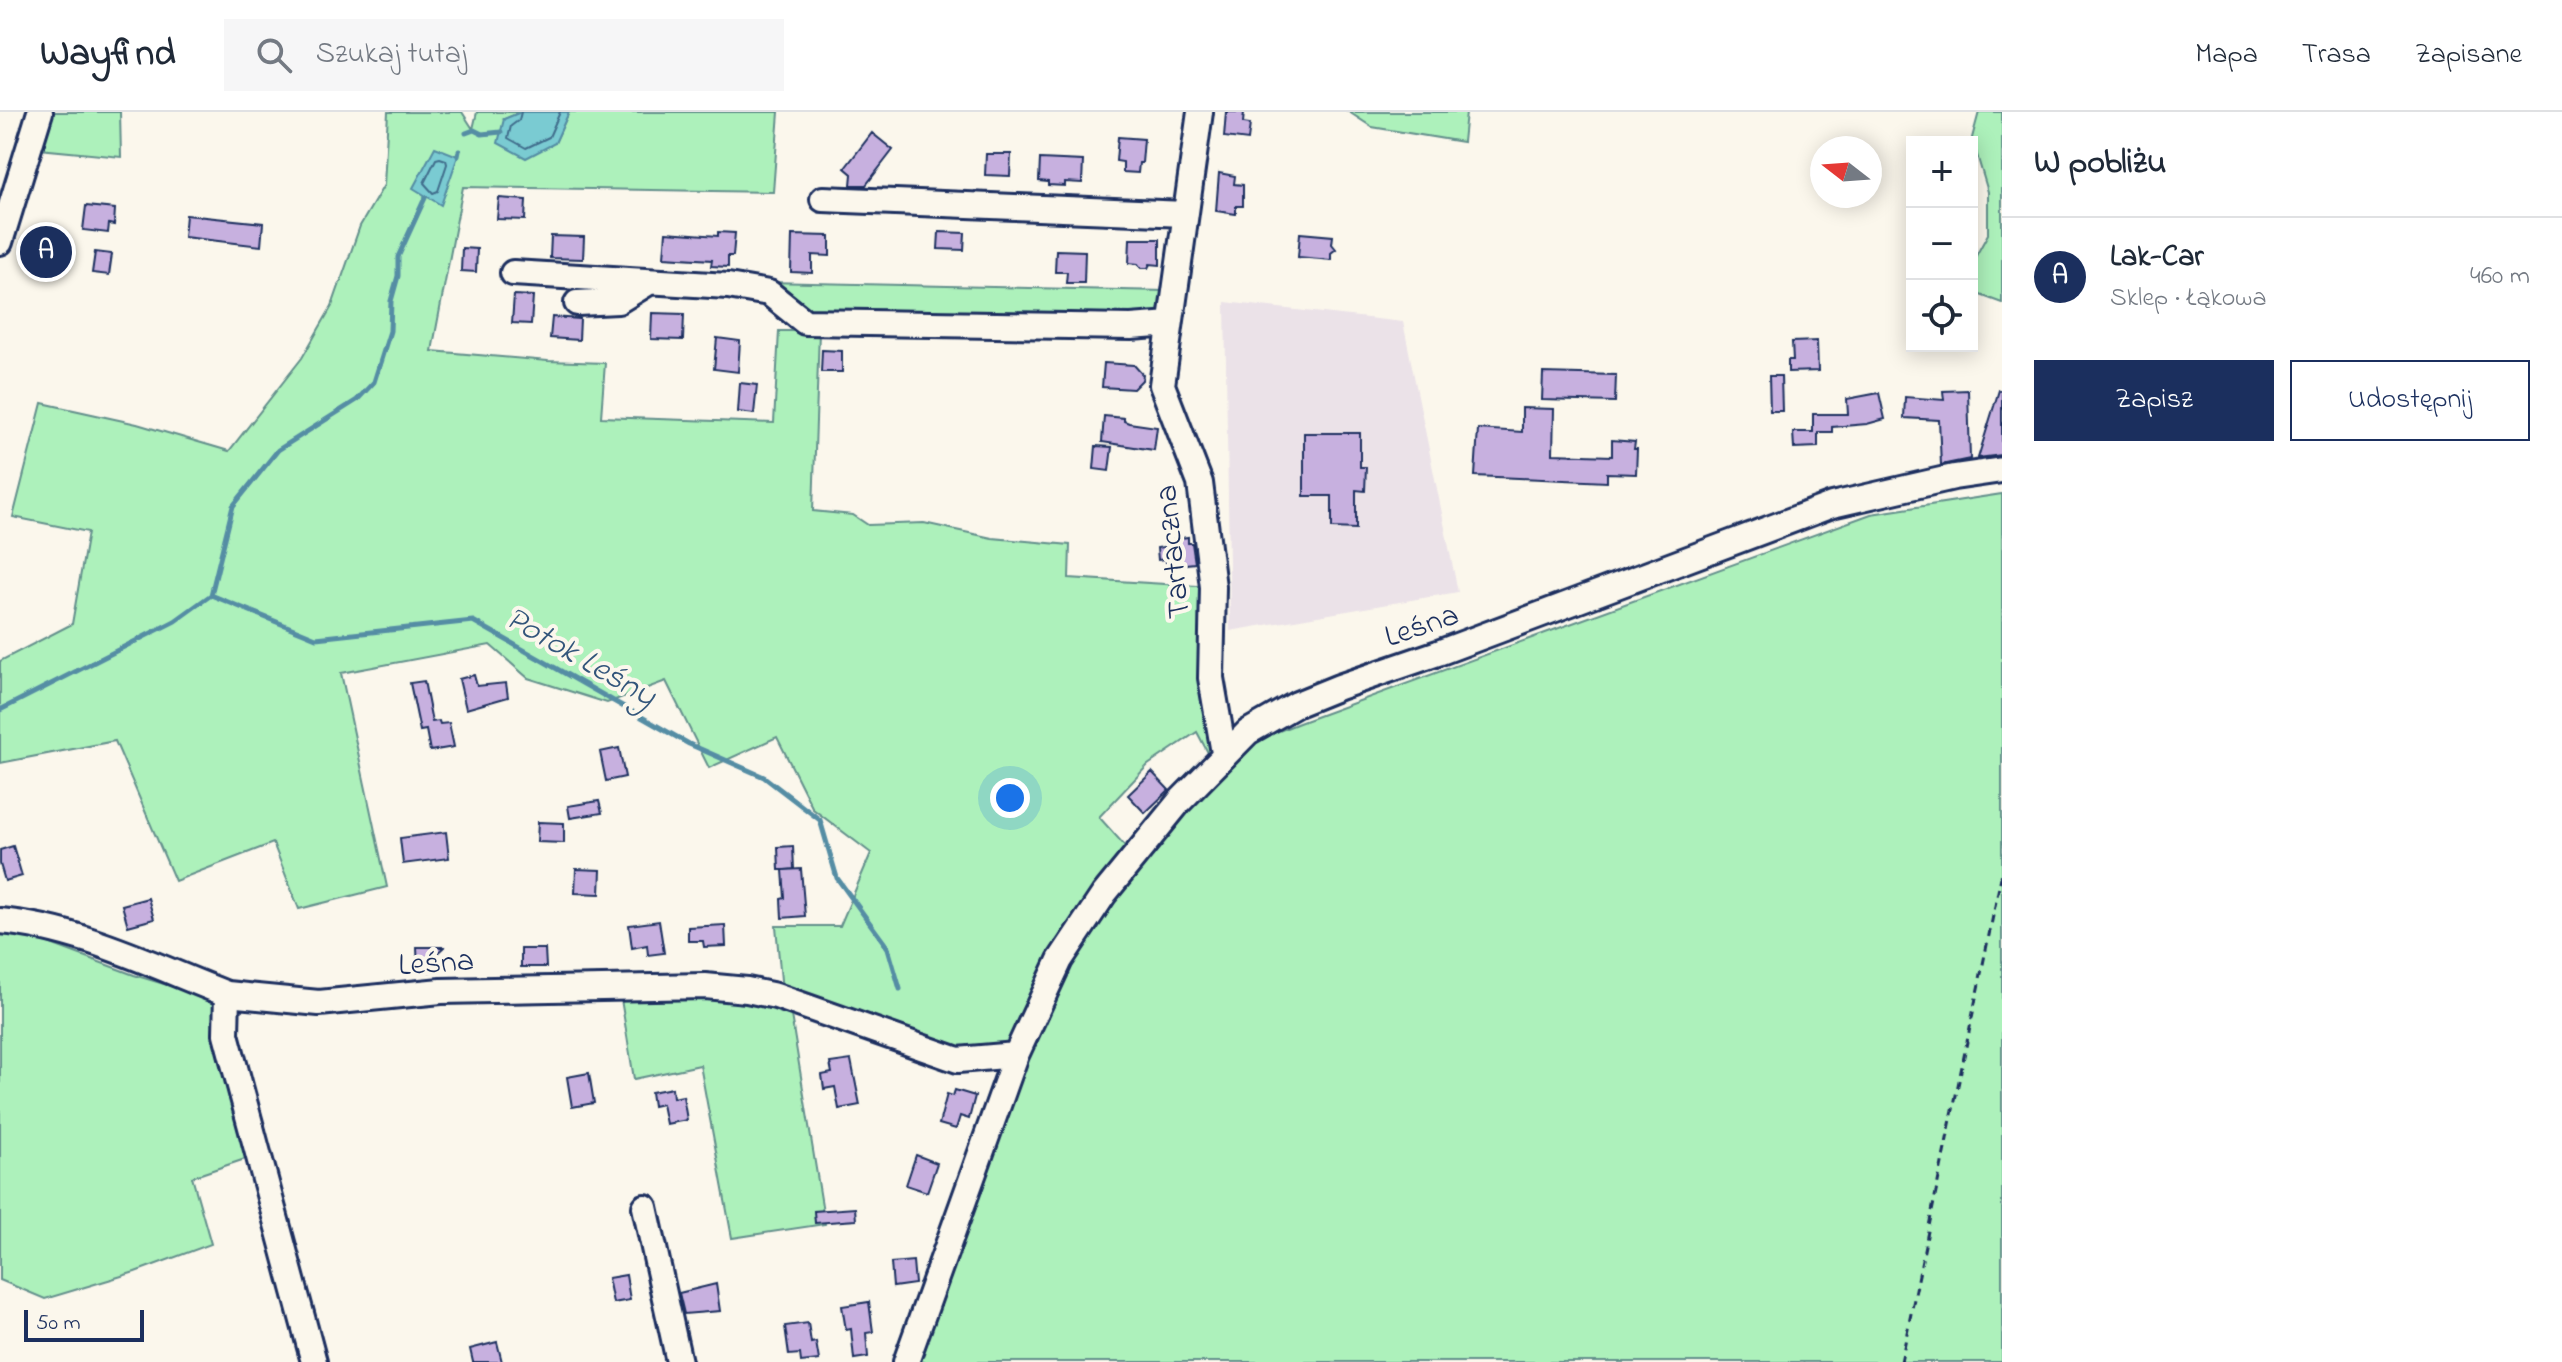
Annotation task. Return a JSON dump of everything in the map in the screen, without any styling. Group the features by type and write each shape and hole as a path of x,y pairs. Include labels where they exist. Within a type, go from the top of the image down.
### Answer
{"street":[{"path":"0,242 40,112"},
{"name":"Tartaczna","path":"1200,112 1162,385 1200,483 1213,587 1211,678 1224,753"},
{"path":"823,199 1185,214"},
{"path":"513,273 728,286 769,293 805,322 1131,327 1170,324"},
{"path":"577,303 618,301 649,282"},
{"name":"Leśna","path":"906,1362 1016,1055 1044,989 1079,930 1170,813 1224,753 1248,732 1297,704 1832,505 1940,480 2002,470"},
{"name":"Leśna","path":"0,921 30,923 63,932 227,994 319,1003 441,991 705,986 776,996 958,1060 1016,1055"},
{"path":"227,994 226,1034 314,1362"},
{"path":"645,1207 679,1362"}],"path":[{"path":"1901,1362 2002,872"}],"shaded area":[{"path":"1225,302 1403,322 1458,592 1230,631"}],"green space":[{"path":"40,112 120,112 121,157 29,148"},
{"path":"388,112 462,112 473,129 477,112 521,112 504,119 555,143 569,112 779,112 773,192 463,187 432,351 605,363 601,417 774,423 779,331 819,331 813,511 853,515 868,525 924,523 992,538 1070,545 1069,578 1213,587 1224,753 1871,514 2002,494 2002,1362 906,1362 1016,1056 958,1060 782,991 776,926 840,926 871,853 813,809 777,737 709,768 666,681 607,703 528,678 490,645 341,673 387,887 299,909 273,843 175,881 115,741 0,763 0,661 72,624 88,532 13,517 42,403 137,424 229,451 302,358 332,306 360,226 384,185","holes":["1197,732 1214,764 1134,856 1099,817 1148,765"]},
{"path":"1349,112 1466,112 1463,142 1372,127"},
{"path":"1979,112 2002,112 2002,303 1978,294 1978,252 1988,234 1988,192 1978,158 1978,136 1973,136"},
{"path":"766,282 1166,291 1163,312 1140,317 806,317"},
{"path":"0,914 43,941 134,975 214,999 248,1158 192,1177 211,1244 135,1272 45,1299 0,1280"},
{"path":"620,993 707,993 790,1009 825,1224 732,1238 700,1065 634,1079"}],"water":[{"path":"521,112 569,112 555,143 526,158 498,143 504,119"},
{"path":"435,147 458,156 441,205 413,188"}],"building":[{"path":"1226,112 1244,112 1243,123 1250,124 1248,140 1224,137"},
{"path":"872,133 893,150 866,185 851,185 852,174 845,168"},
{"path":"1118,137 1144,139 1138,173 1123,172 1123,162 1116,161"},
{"path":"986,154 1011,154 1010,176 985,175"},
{"path":"1040,159 1083,161 1082,183 1065,182 1065,186 1039,181"},
{"path":"1219,173 1235,176 1234,184 1243,185 1243,206 1236,206 1236,214 1216,211"},
{"path":"499,198 526,200 525,220 497,219"},
{"path":"86,206 115,209 114,225 109,224 108,233 83,230"},
{"path":"186,215 263,223 261,246 184,237"},
{"path":"666,232 718,236 718,232 735,233 733,256 728,256 728,267 711,266 712,260 664,257"},
{"path":"939,232 965,233 964,250 938,249"},
{"path":"1300,233 1333,236 1332,244 1336,249 1331,253 1331,260 1298,257"},
{"path":"792,235 830,236 830,256 812,255 812,273 791,272"},
{"path":"551,236 584,237 583,259 550,258"},
{"path":"1130,239 1160,239 1160,265 1150,264 1148,268 1141,268 1138,264 1129,263"},
{"path":"37,243 55,245 54,264 35,262"},
{"path":"462,248 477,249 476,272 461,271"},
{"path":"1056,250 1085,251 1084,283 1066,283 1067,272 1055,272"},
{"path":"95,252 112,254 109,275 92,273"},
{"path":"514,295 533,296 531,324 512,323"},
{"path":"652,313 684,314 683,340 651,339"},
{"path":"552,317 580,319 579,340 550,338"},
{"path":"717,338 740,341 738,372 714,369"},
{"path":"1817,341 1818,371 1788,372 1788,360 1793,360 1792,342"},
{"path":"822,350 842,351 842,372 821,372"},
{"path":"1104,363 1134,365 1143,375 1142,380 1133,389 1102,387"},
{"path":"1543,373 1616,375 1615,402 1542,400"},
{"path":"1769,376 1781,376 1782,411 1770,411"},
{"path":"740,383 757,385 754,414 738,412"},
{"path":"1968,390 1970,459 1941,465 1939,420 1904,418 1905,397 1944,400 1943,391"},
{"path":"1999,390 2002,391 2002,455 1978,458"},
{"path":"1879,393 1885,419 1832,427 1832,432 1818,432 1818,447 1794,448 1793,432 1813,432 1813,414 1848,414 1847,399"},
{"path":"1522,408 1554,409 1553,454 1612,456 1612,440 1635,442 1636,474 1607,473 1607,482 1475,476 1478,429 1522,432"},
{"path":"1104,416 1157,427 1154,450 1102,442"},
{"path":"1304,433 1360,433 1360,467 1366,467 1365,491 1356,490 1356,529 1332,528 1332,496 1304,496"},
{"path":"1096,446 1112,447 1109,471 1094,469"},
{"path":"1188,537 1195,563 1166,566 1166,559 1158,560 1157,548 1175,545 1174,539"},
{"path":"474,675 477,686 506,683 508,697 466,709 459,679"},
{"path":"424,681 432,722 449,723 454,747 430,751 426,730 420,731 410,683"},
{"path":"619,748 625,777 606,781 600,752"},
{"path":"1152,772 1169,790 1145,813 1128,795"},
{"path":"599,801 602,813 570,818 568,806"},
{"path":"538,822 564,823 564,843 537,842"},
{"path":"446,832 449,858 403,864 400,838"},
{"path":"13,846 22,876 5,881 0,850"},
{"path":"793,846 794,869 784,870 801,869 805,916 782,918 781,899 785,898 778,847"},
{"path":"576,869 601,870 600,894 575,893"},
{"path":"148,898 154,919 128,926 122,905"},
{"path":"659,921 664,953 648,955 647,945 632,948 629,925"},
{"path":"725,925 726,946 704,947 703,941 688,941 688,927"},
{"path":"417,947 444,947 434,956 434,971 418,972"},
{"path":"521,949 545,949 546,967 521,967"},
{"path":"851,1060 860,1105 839,1109 835,1087 824,1089 822,1075 832,1073 830,1063"},
{"path":"589,1073 594,1103 572,1107 567,1077"},
{"path":"672,1088 673,1098 683,1096 687,1120 666,1124 662,1104 653,1106 651,1092"},
{"path":"955,1090 975,1096 969,1119 960,1116 956,1129 939,1124 947,1094 953,1096"},
{"path":"916,1155 937,1163 927,1192 906,1185"},
{"path":"855,1208 856,1220 815,1223 814,1211"},
{"path":"913,1261 915,1284 893,1287 891,1263"},
{"path":"626,1275 630,1300 613,1303 608,1278"},
{"path":"716,1284 720,1311 684,1314 679,1293"},
{"path":"869,1302 873,1332 866,1333 868,1357 854,1359 851,1329 846,1330 842,1306"},
{"path":"808,1323 811,1343 816,1342 819,1360 801,1362 800,1354 789,1355 785,1326"},
{"path":"497,1342 502,1362 473,1362 470,1349"}],"waterway":[{"path":"466,133 474,130 482,134 501,132"},
{"path":"458,156 459,151"},
{"path":"211,595 233,506 278,450 357,400 374,382 390,331 398,257 425,198"},
{"name":"Potok Leśny","path":"0,710 175,621 211,595 316,638 473,621 689,744 764,777 820,820 837,878 888,948 900,989"}],"place":[{"name":"Lak-Car","path":"46,252"}]}
